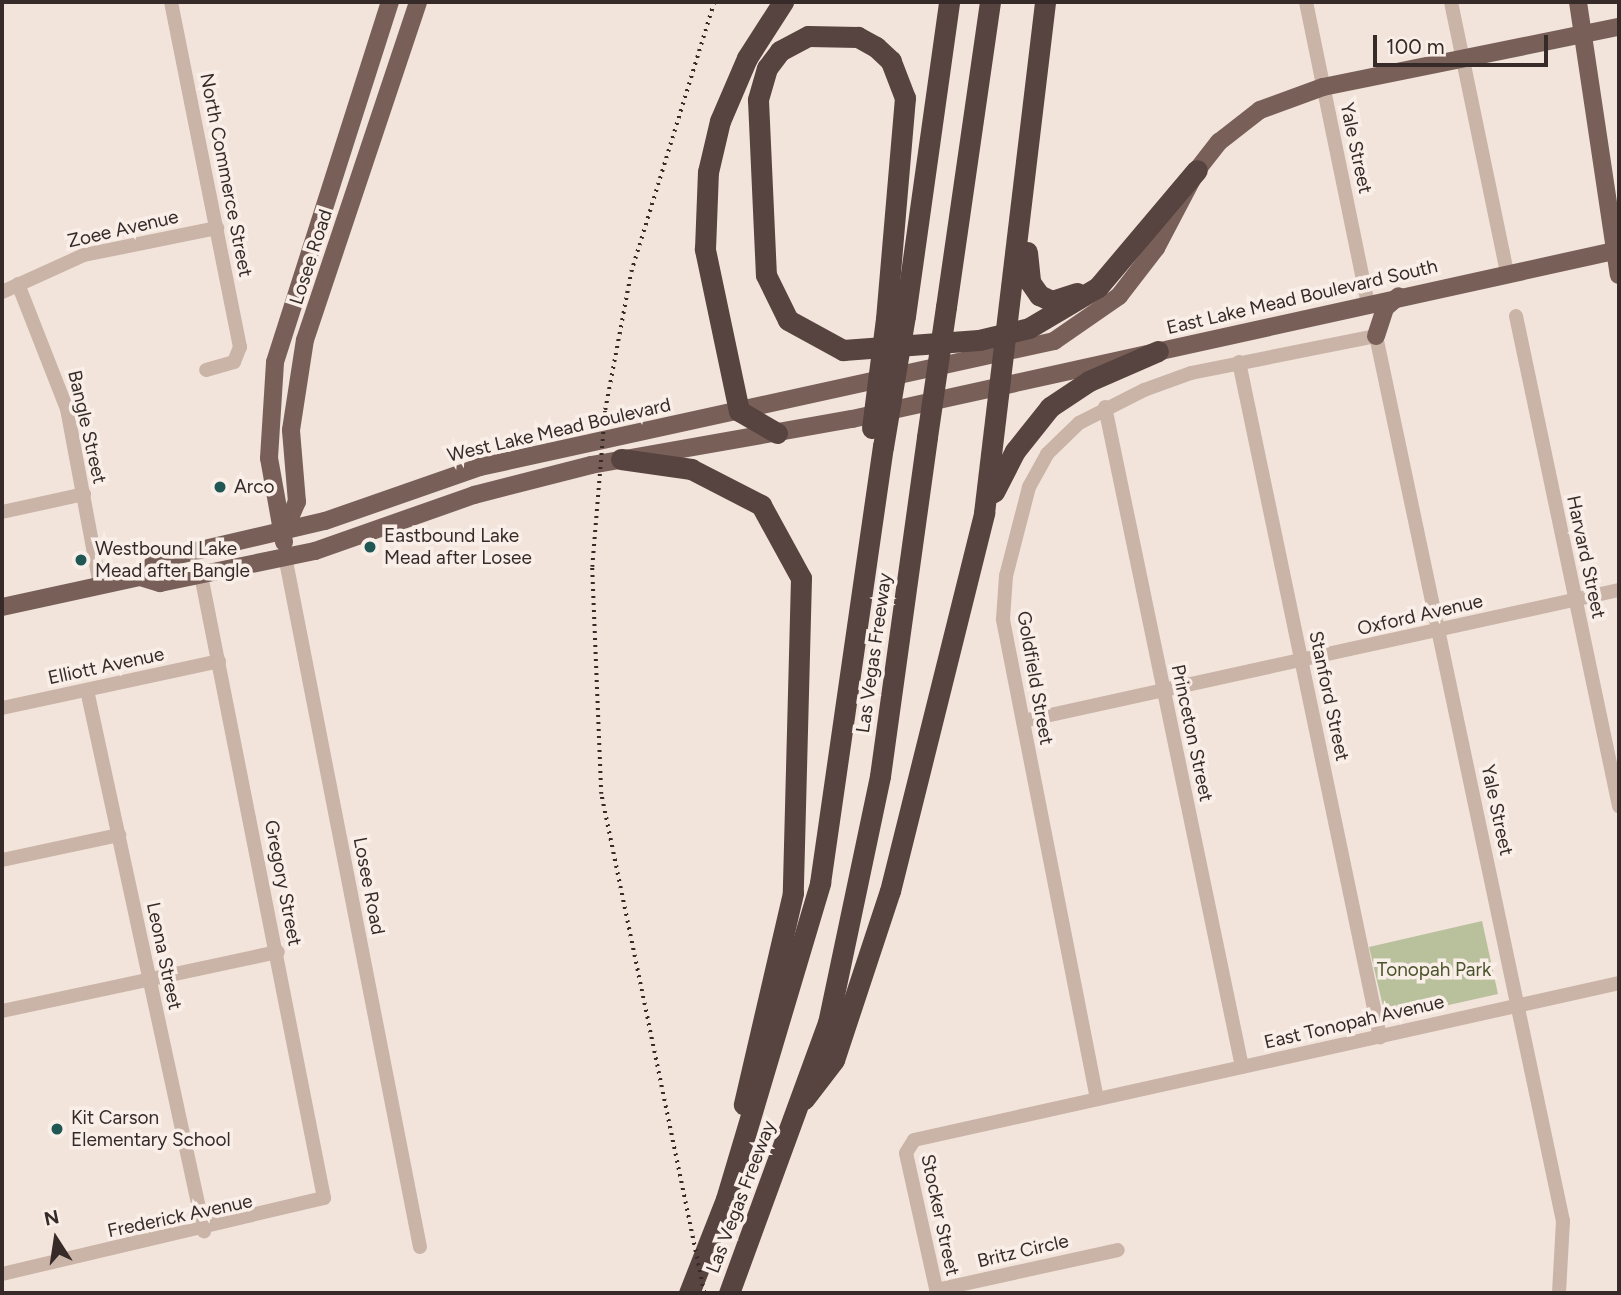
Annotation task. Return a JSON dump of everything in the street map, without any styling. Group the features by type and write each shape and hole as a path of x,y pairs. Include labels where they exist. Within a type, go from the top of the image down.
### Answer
{"highway":[{"path":"777,433 739,411 705,249 708,172 720,121 747,58 783,2"},
{"name":"Las Vegas Freeway","path":"689,1293 726,1199 820,883 879,470 876,448 949,2"},
{"name":"Las Vegas Freeway","path":"729,1293 804,1099 862,870 928,437 990,2"},
{"path":"804,1099 834,1060 890,891 984,513 996,435 995,389 1022,232 1045,2"},
{"path":"896,317 902,88 891,61 876,47 858,37 808,36 780,51 767,68 758,100 766,275 776,302 813,339 843,350 1003,344 1064,310 1116,266 1197,170"},
{"path":"1022,232 1030,282 1045,299 1071,296 1116,266"},
{"path":"984,513 1014,451 1050,407 1089,381 1158,351"},
{"path":"621,459 691,468 761,505 801,578 793,893 755,1045 726,1199"}],"main road":[{"name":"Losee Road","path":"284,532 297,502 292,430 305,340 418,2"},
{"path":"1578,2 1619,275"},
{"name":"Losee Road","path":"285,556 284,532 275,510 268,439 277,352 389,7"},
{"path":"387,95 377,79 393,26 389,7"},
{"name":"West Lake Mead Boulevard","path":"140,577 157,560 284,532 466,471 917,372 1003,344 1054,341 1119,296 1156,248 1197,170 1219,142 1260,110 1323,87 1619,27"},
{"name":"East Lake Mead Boulevard South","path":"912,406 1399,296 1617,251"},
{"path":"1376,336 1385,308 1399,296"},
{"name":"West Lake Mead Boulevard","path":"2,607 140,577 160,583 201,575 285,556 474,495 621,459 777,433 912,406"}],"street":[{"name":"North Commerce Street","path":"171,2 240,356 206,370"},
{"name":"Yale Street","path":"1306,2 1368,303"},
{"path":"1451,2 1507,273"},
{"name":"Zoee Avenue","path":"2,292 84,255 217,228"},
{"name":"Bangle Street","path":"18,284 67,409 100,585"},
{"name":"Harvard Street","path":"1516,316 1619,806"},
{"name":"Yale Street","path":"1376,336 1563,1221 1559,1293"},
{"name":"Goldfield Street","path":"1097,1099 1002,601 1026,500 1047,454 1105,407 1191,373 1376,336"},
{"name":"Stanford Street","path":"1239,362 1380,1037"},
{"name":"Princeton Street","path":"1105,407 1242,1067"},
{"path":"2,512 84,494"},
{"name":"Losee Road","path":"285,556 420,1247"},
{"name":"Gregory Street","path":"201,575 278,952 324,1198"},
{"name":"Oxford Avenue","path":"1023,721 1619,590"},
{"name":"Elliott Avenue","path":"2,708 219,661"},
{"name":"Leona Street","path":"87,690 204,1231"},
{"path":"2,860 119,835"},
{"path":"2,1011 278,952"},
{"name":"East Tonopah Avenue","path":"908,1145 1097,1099 1619,983"},
{"name":"Stocker Street","path":"908,1145 937,1292"},
{"name":"Frederick Avenue","path":"2,1274 204,1231 324,1198"},
{"name":"Britz Circle","path":"937,1292 1118,1250"}],"green space":[{"name":"Tonopah Park","path":"1482,921 1498,994 1386,1019 1369,947"}],"railway":[{"path":"704,1293 601,794 592,567 605,410 631,272 714,2"}],"place":[{"name":"Arco","path":"220,487"},
{"name":"Eastbound Lake Mead after Losee","path":"370,547"},
{"name":"Westbound Lake Mead after Bangle","path":"81,560"},
{"name":"Kit Carson Elementary School","path":"57,1129"}]}
